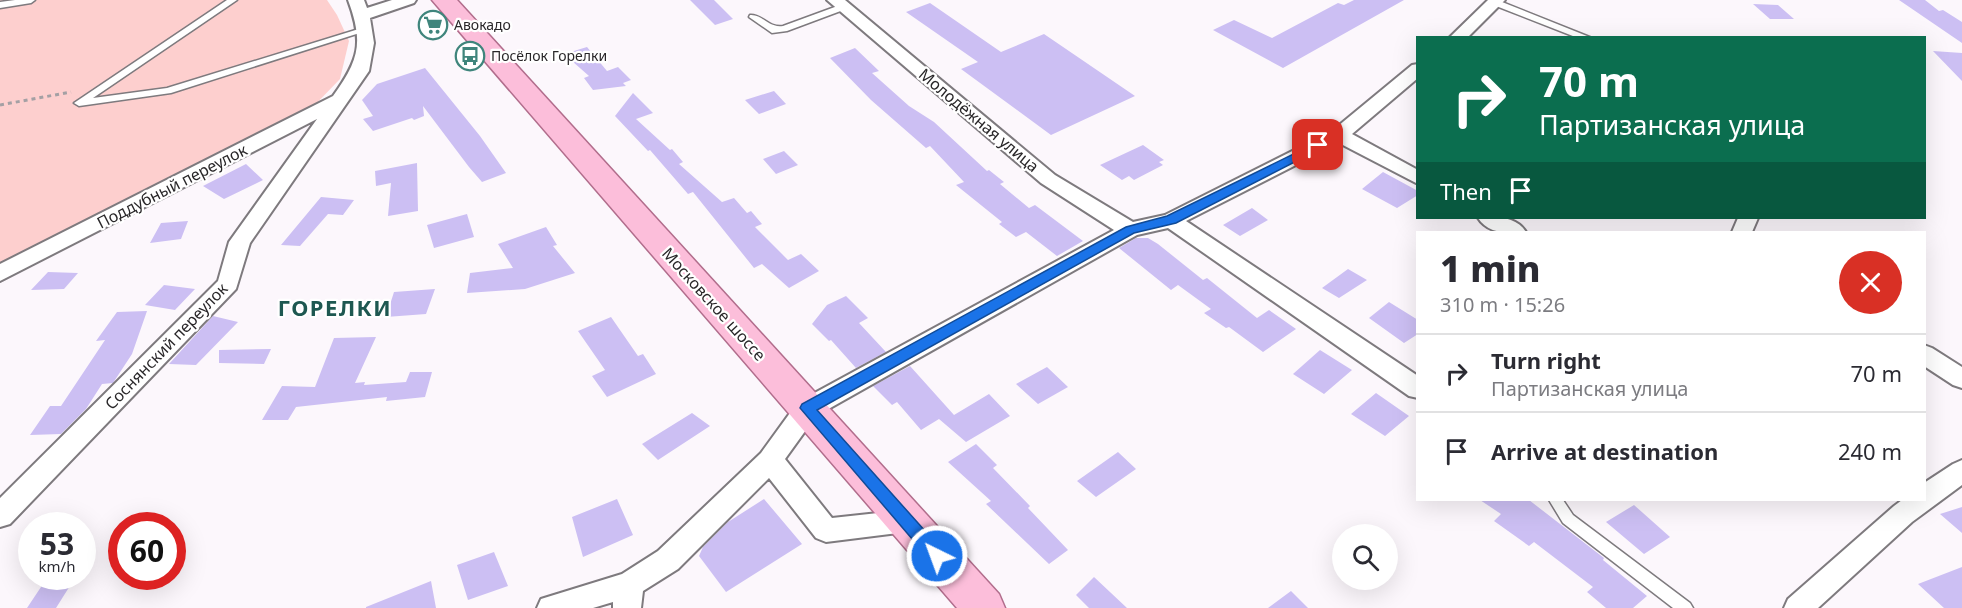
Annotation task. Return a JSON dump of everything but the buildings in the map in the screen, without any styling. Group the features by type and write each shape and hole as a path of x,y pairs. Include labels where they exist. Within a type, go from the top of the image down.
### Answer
{"main road":[{"name":"Московское шоссе","path":"444,0 984,608"}],"street":[{"path":"361,15 408,0"},
{"path":"1459,36 1496,1"},
{"name":"Молодёжная улица","path":"839,3 1048,179 1130,230"},
{"name":"Соснянский переулок","path":"0,516 228,284 240,242 344,98 360,71 365,52 361,15"},
{"path":"551,608 628,596 770,460 807,408 1130,230 1171,220 1339,135 1416,71"},
{"name":"Поддубный переулок","path":"0,273 344,98"},
{"path":"1339,135 1416,177"},
{"path":"1490,219 1513,231"},
{"path":"1171,220 1416,388"},
{"path":"1926,355 1962,379"},
{"path":"770,460 826,530 906,521"},
{"path":"1926,497 1962,471"},
{"path":"1798,608 1920,501"}],"lane":[{"path":"0,5 31,0"},
{"path":"233,0 79,103 168,91 361,15"},
{"path":"1496,1 1583,36"},
{"path":"753,17 772,30 784,29 839,3"},
{"path":"1557,501 1568,519 1685,608"}],"path":[{"path":"0,105 102,87"}],"shaded area":[{"path":"0,0 327,0 349,41 340,79 310,110 0,266"}],"place":[{"name":"Авокадо","path":"433,25"},
{"name":"Посёлок Горелки","path":"470,56"}],"district":[{"name":"ГОРЕЛКИ","path":"335,308"}],"route":[{"path":"937,556 807,408 1130,230 1171,220 1318,145"}]}
